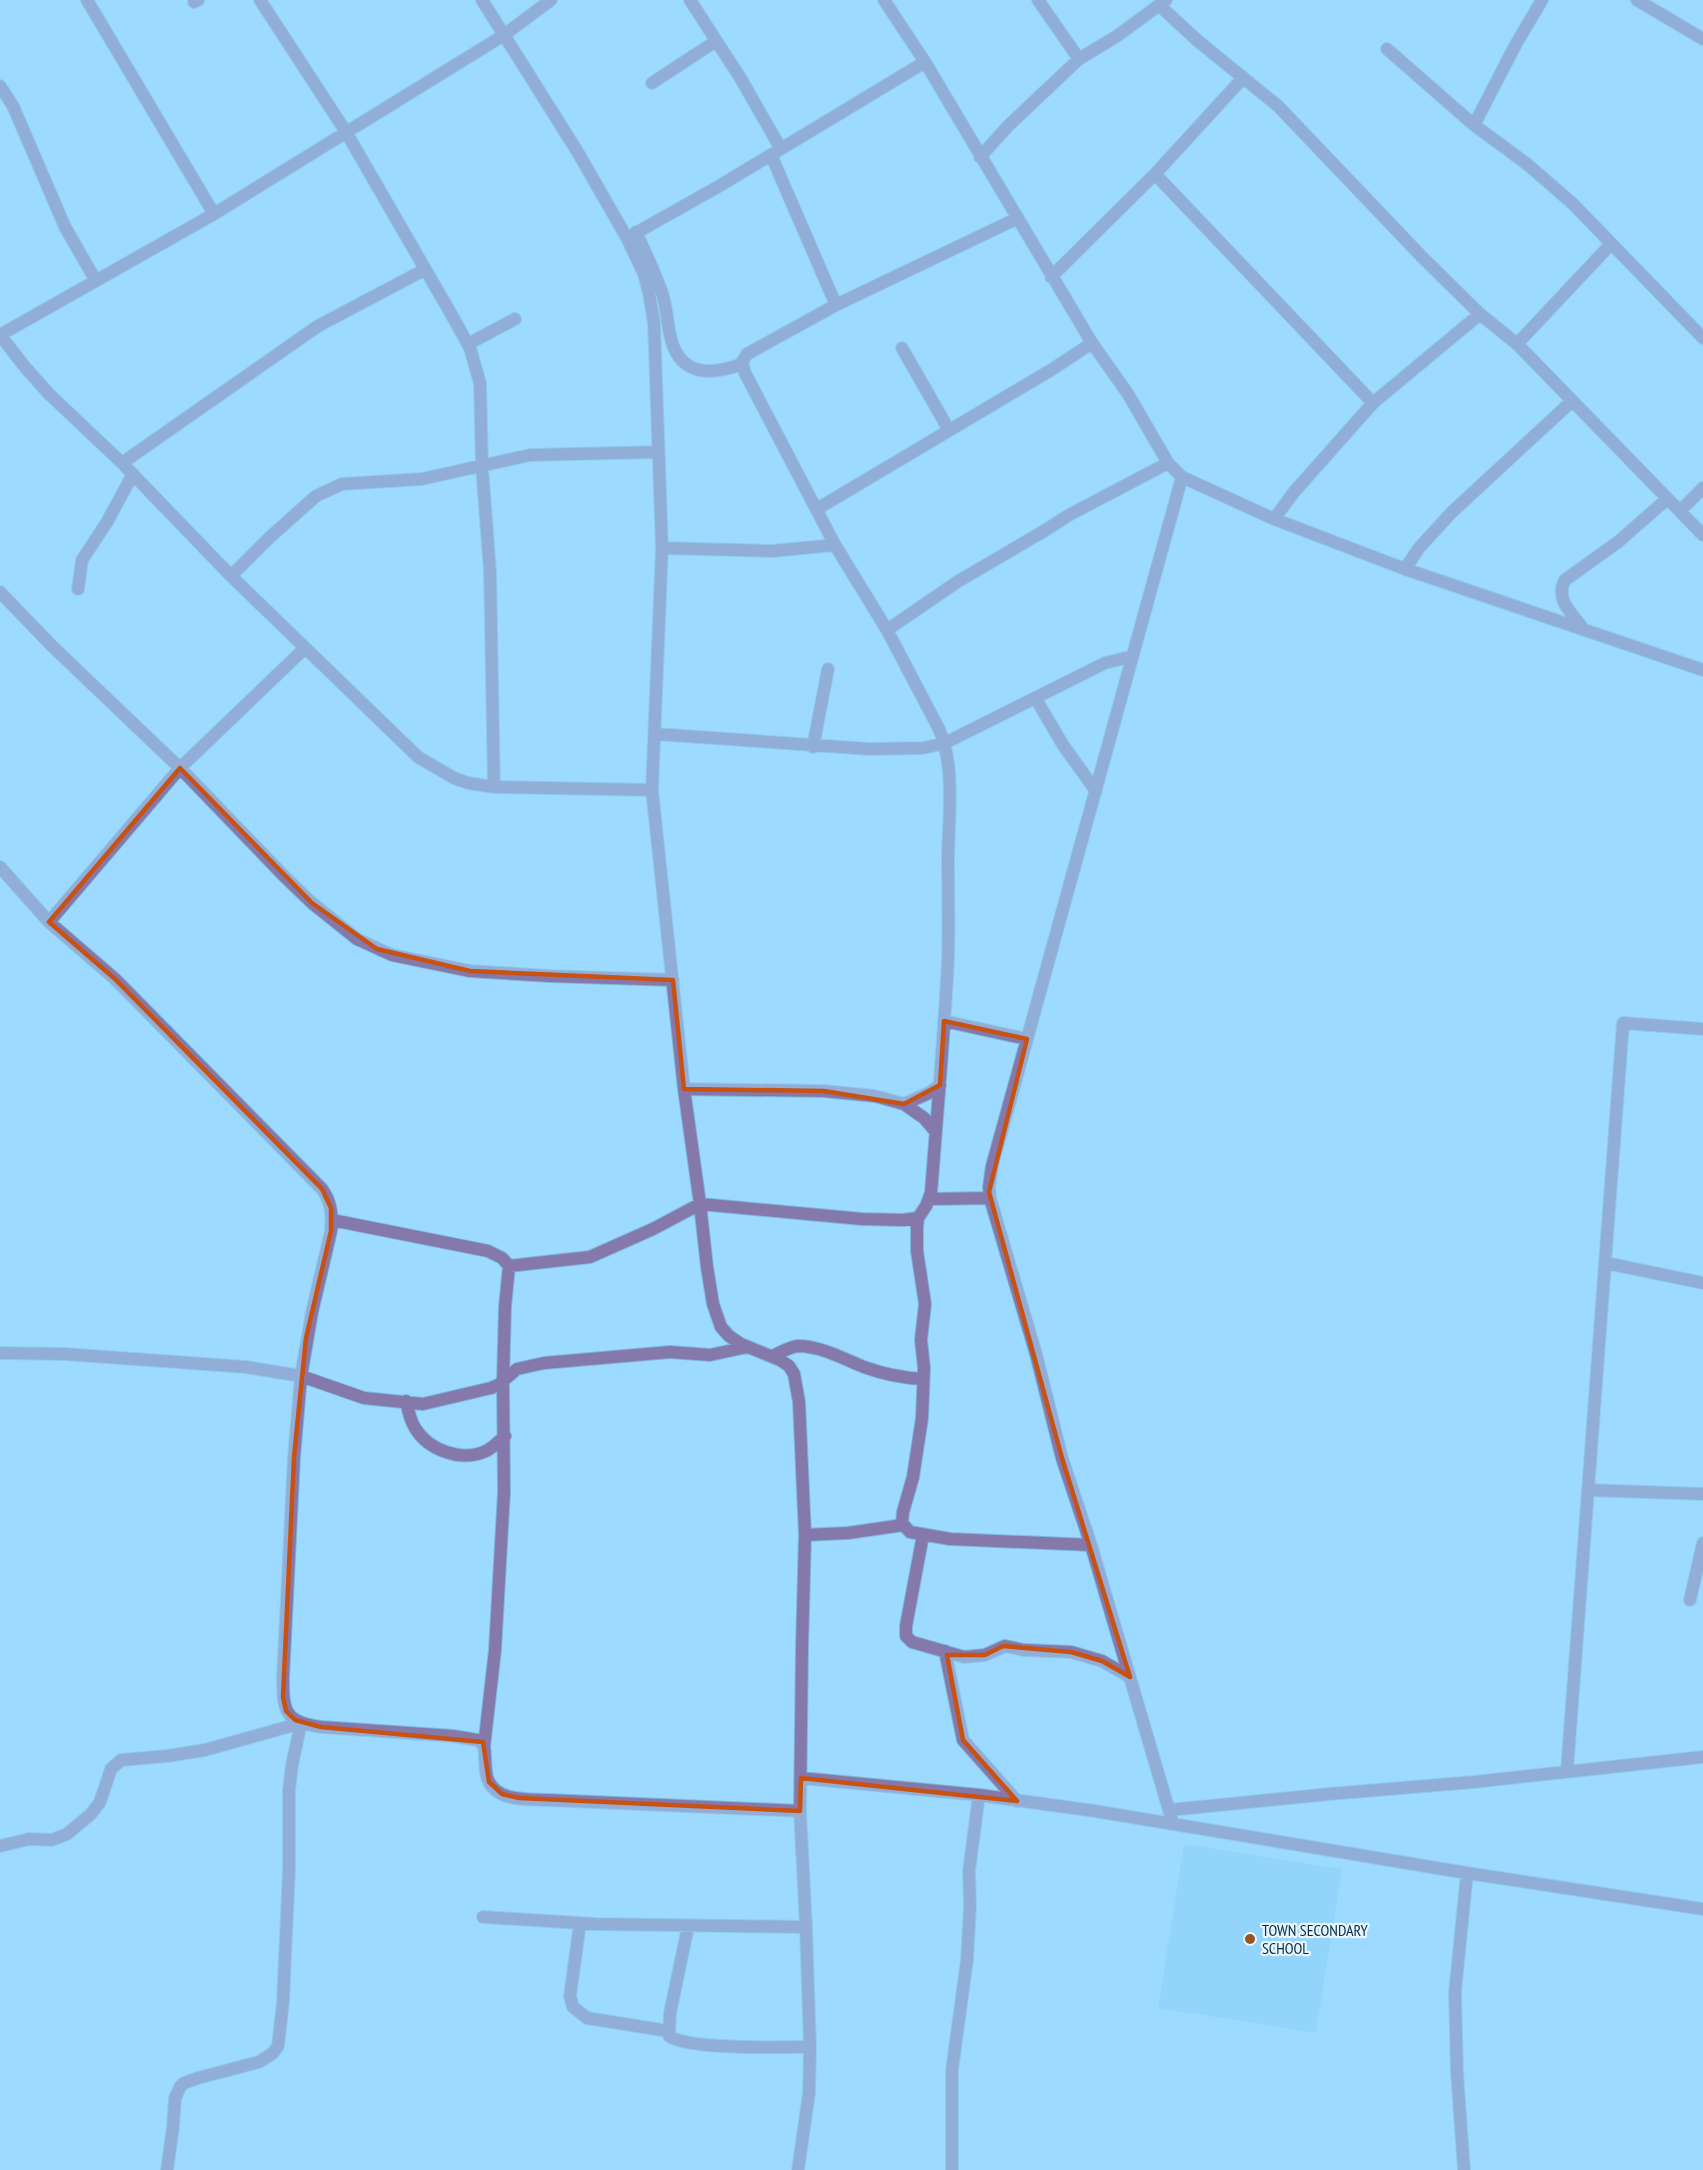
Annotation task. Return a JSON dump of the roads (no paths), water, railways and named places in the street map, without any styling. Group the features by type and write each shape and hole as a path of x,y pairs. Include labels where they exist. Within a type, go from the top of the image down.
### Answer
{"street":[{"path":"87,0 214,214"},
{"path":"260,0 346,132 468,344 477,370 480,383 482,467 490,572 494,788"},
{"path":"482,0 631,235 663,294 670,338 679,356 687,366 700,371 721,370 742,364"},
{"path":"550,0 504,35 214,214 0,335 50,394 133,474 231,576 418,757 454,778 494,788 652,790"},
{"path":"690,0 763,115 836,305"},
{"path":"884,0 925,62 1092,343 1128,394 1168,464 1182,477 1274,519 1405,569 1703,670"},
{"path":"1038,0 1079,59"},
{"path":"1474,124 1542,0"},
{"path":"1637,0 1703,39"},
{"path":"980,157 1008,126 1079,59 1117,36 1162,3 1243,78 1278,106 1423,258 1480,314 1516,344 1703,535"},
{"path":"652,83 716,41"},
{"path":"1387,49 1474,124 1527,164 1572,203 1703,339"},
{"path":"631,235 776,152 925,62"},
{"path":"1051,277 1155,174 1243,78"},
{"path":"0,86 13,106 65,227 96,281"},
{"path":"1155,174 1373,403"},
{"path":"1018,218 836,305 747,354 742,364 835,545 887,630 945,743 948,767 949,828 948,958 930,1199 918,1218 917,1251 925,1304 921,1340 924,1360 922,1418 913,1477 903,1512 903,1525 910,1532 923,1535 1005,1542 1091,1545"},
{"path":"631,235 649,293 654,323 662,548 652,790 684,1089 710,1291 716,1316 729,1336 789,1366 796,1381 801,1430 805,1535 800,1811 810,2048 809,2093 798,2170"},
{"path":"1516,344 1611,244"},
{"path":"122,463 318,326 424,270"},
{"path":"1274,519 1294,492 1373,403 1480,314"},
{"path":"468,344 515,319"},
{"path":"817,509 1051,370 1092,343"},
{"path":"902,348 949,430"},
{"path":"1405,569 1419,548 1451,513 1572,401"},
{"path":"231,576 294,514 327,489 349,483 422,479 530,455 658,452"},
{"path":"887,630 957,582 1069,514 1168,464"},
{"path":"78,589 82,560 115,508 133,474"},
{"path":"1173,1824 1091,1545 1062,1458 1036,1354 990,1198 989,1187 992,1166 1182,477"},
{"path":"1680,511 1703,488"},
{"path":"1584,630 1561,597 1561,589 1565,580 1618,542 1667,499"},
{"path":"662,548 772,551 835,545"},
{"path":"0,592 52,646 180,768 312,903 357,939 377,950 414,961 470,971 673,980"},
{"path":"49,922 180,768 305,648"},
{"path":"655,734 813,747 888,749 923,747 945,743 1105,663 1132,656"},
{"path":"813,747 828,669"},
{"path":"1036,699 1054,731 1096,791"},
{"path":"0,867 49,922 115,979 322,1189 332,1208 331,1232 306,1338 301,1376 294,1457 283,1697 288,1714 302,1723 321,1727 471,1739 480,1742 484,1747"},
{"path":"944,1021 1027,1039"},
{"path":"1567,1771 1623,1023 1703,1029"},
{"path":"904,1104 929,1093 940,1085"},
{"path":"684,1089 824,1091 875,1096 904,1104 924,1118 936,1132"},
{"path":"930,1199 990,1198"},
{"path":"509,1266 590,1257 653,1229 700,1204 862,1219 918,1218"},
{"path":"332,1220 489,1251 502,1258 509,1266 505,1307 503,1381 504,1492 495,1650 484,1747 487,1779 492,1786 506,1796 548,1800 800,1811"},
{"path":"1606,1263 1703,1283"},
{"path":"0,1353 65,1354 246,1367 301,1376 364,1398 430,1404 456,1395 491,1389 517,1369 544,1363 676,1352 710,1355 747,1347"},
{"path":"772,1356 793,1347 807,1347 867,1368 923,1379"},
{"path":"406,1401 412,1423 418,1433 433,1446 448,1453 464,1455 484,1452 505,1436"},
{"path":"1588,1490 1703,1494"},
{"path":"805,1535 848,1533 903,1525"},
{"path":"923,1535 905,1634 912,1642 960,1656 979,1656 1005,1646 1023,1650 1071,1652 1102,1660 1130,1677"},
{"path":"1690,1600 1703,1543"},
{"path":"945,1651 963,1740 1017,1801"},
{"path":"0,1846 29,1839 52,1840 67,1834 91,1814 100,1802 111,1769 121,1760 205,1750 302,1723"},
{"path":"167,2170 175,2098 180,2087 198,2078 259,2062 273,2053 278,2046 283,2002 290,1869 289,1790 302,1723"},
{"path":"1170,1810 1474,1782 1703,1757"},
{"path":"801,1778 979,1795 1173,1824 1467,1874 1703,1909"},
{"path":"952,2170 952,2070 967,1960 970,1861 979,1795"},
{"path":"1464,2170 1457,2073 1455,1992 1467,1874"},
{"path":"483,1917 688,1927 806,1927"},
{"path":"580,1923 570,1996 573,2007 587,2018 668,2031"},
{"path":"688,1927 673,1996 668,2031 670,2037 684,2042 718,2045 810,2048"}],"place":[{"name":"TOWN SECONDARY SCHOOL","path":"1250,1939"}]}
